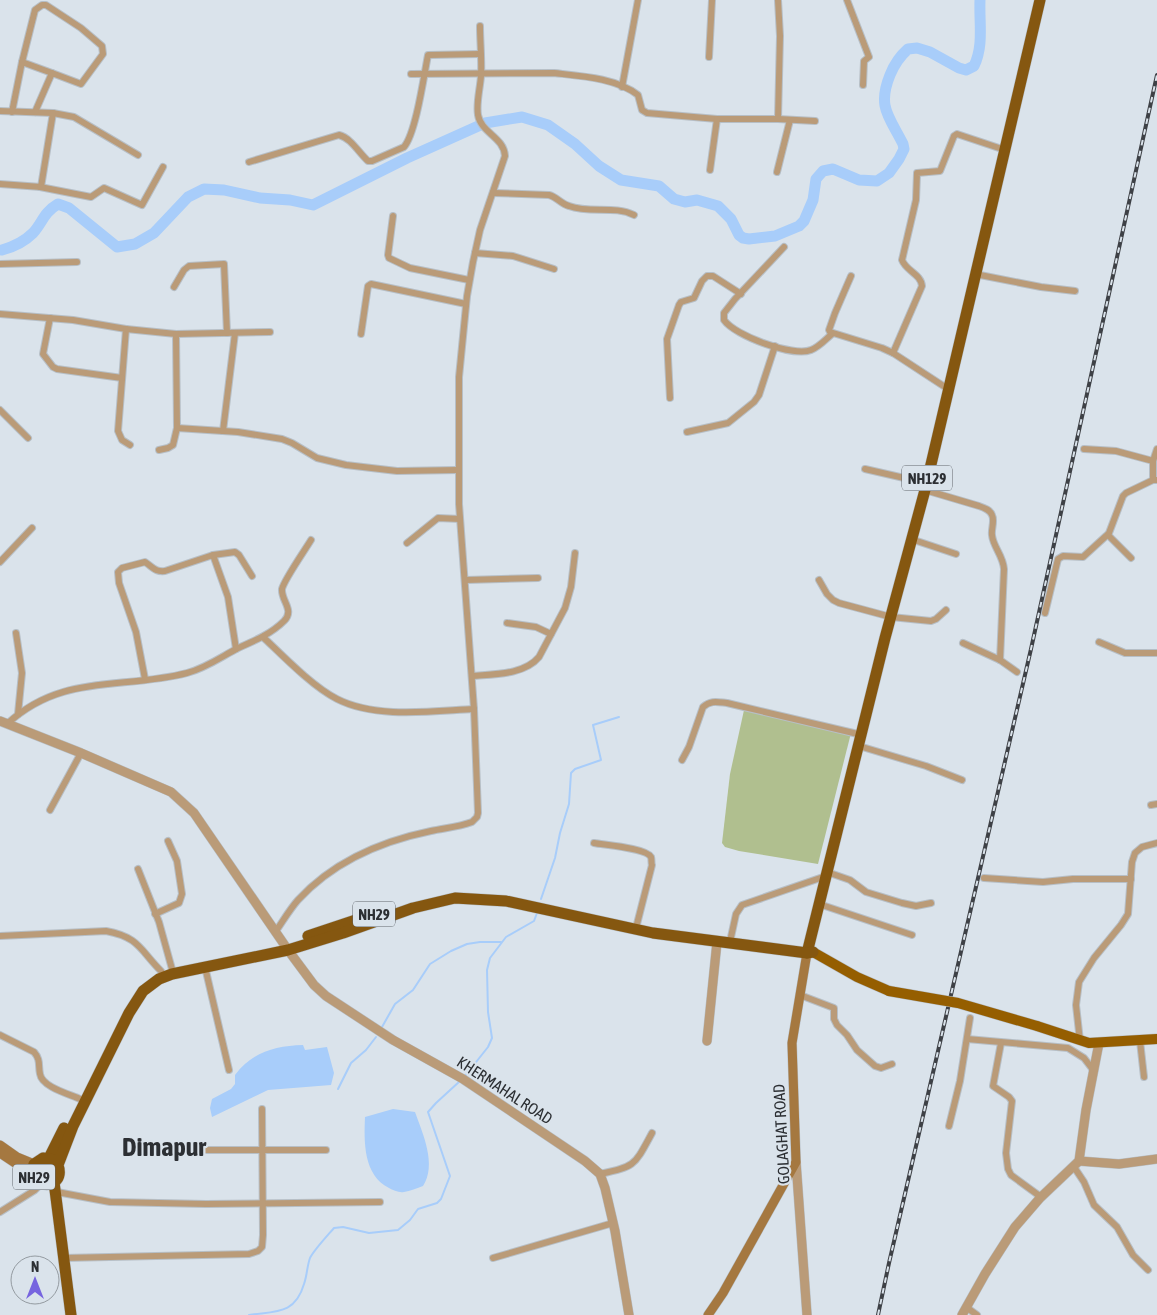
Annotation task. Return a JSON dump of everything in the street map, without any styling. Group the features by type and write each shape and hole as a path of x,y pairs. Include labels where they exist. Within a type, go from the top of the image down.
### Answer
{"highway":[{"name":"NH129","path":"809,951 826,874 925,486 1040,0"},
{"name":"NH29","path":"54,1161 129,1013 143,991 159,979 172,974 258,957 431,896 456,892 489,892 637,924 787,943 809,951"},
{"name":"NH29","path":"54,1161 43,1158 44,1180 60,1174 54,1161 80,1099 130,997 141,983 166,970 286,947 343,933 413,908 455,898 506,901 626,928 717,942 809,951"},
{"path":"44,1180 63,1258 71,1315"},
{"path":"44,1180 53,1210 65,1315"}],"main road":[{"path":"809,951 857,977 890,990 958,1003 1037,1026 1080,1041 1099,1043 1157,1039"},
{"name":"GOLAGHAT ROAD","path":"796,1162 792,1043 809,951"},
{"path":"0,1146 17,1157 44,1180"},
{"path":"0,1153 44,1180"},
{"path":"708,1315 723,1293 796,1162"}],"street":[{"path":"622,86 638,0"},
{"path":"709,57 712,0"},
{"path":"778,0 780,36 778,119"},
{"path":"847,0 869,56 864,61 862,85"},
{"path":"12,112 22,62 35,10 42,5 81,28 102,46 104,50 101,58 82,84 22,62"},
{"path":"276,931 298,900 345,862 372,848 431,831 464,825 475,820 479,808 466,580 460,519 458,470 459,377 469,280 480,230 504,163 504,149 501,143 484,127 478,117 481,74 480,26"},
{"path":"248,162 339,135 350,142 368,160 372,161 406,145 413,126 429,54 480,54"},
{"path":"34,112 52,73"},
{"path":"411,74 554,73 587,77 622,86 638,95 642,110 647,113 717,119 816,121"},
{"path":"0,111 34,112 74,117 138,155"},
{"path":"40,187 53,114"},
{"path":"710,170 717,119"},
{"path":"777,172 790,120"},
{"path":"893,353 922,286 920,279 907,268 902,260 916,200 917,173 940,171 956,135 959,134 1005,150"},
{"path":"0,184 40,187 91,197 104,188 142,206 163,167"},
{"path":"493,193 549,195 554,196 569,206 617,210 634,216"},
{"path":"393,216 389,258 410,268 469,280"},
{"path":"784,247 728,307 724,313 724,320 732,329 743,335 774,346 806,352 816,347 832,334"},
{"path":"475,253 513,256 554,269"},
{"path":"0,264 77,262"},
{"path":"174,287 184,270 189,266 224,264 231,333 223,431"},
{"path":"975,274 1040,287 1075,290"},
{"path":"670,398 667,340 678,305 681,302 694,298 702,281 707,276 713,276 741,294"},
{"path":"852,276 829,330 832,334 882,348 893,353 948,389"},
{"path":"361,334 368,286 371,284 466,304"},
{"path":"0,314 73,320 126,329 176,334 270,332"},
{"path":"50,318 43,354 53,367 122,378"},
{"path":"126,329 118,431 122,440 130,445"},
{"path":"159,450 173,445 177,428 176,334"},
{"path":"687,432 728,423 754,402 759,395 774,346"},
{"path":"0,410 28,438"},
{"path":"177,428 223,431 282,439 317,458 346,465 397,471 458,470"},
{"path":"1084,449 1116,451 1153,461"},
{"path":"1045,613 1058,559 1063,556 1083,557 1108,535 1123,496 1130,490 1155,480 1153,461 1157,449"},
{"path":"865,469 925,486 987,509 992,514 994,519 993,541 1001,555 1004,569 1000,660"},
{"path":"408,543 438,518 460,519"},
{"path":"0,562 32,528"},
{"path":"1108,535 1131,558"},
{"path":"911,539 956,554"},
{"path":"3,722 39,700 57,693 96,684 169,676 202,668 263,637 288,616 289,609 282,595 283,586 311,540"},
{"path":"145,679 136,632 119,583 118,572 122,568 145,562 158,572 166,571 213,555 235,552 240,555 252,576"},
{"path":"472,676 494,674 527,667 539,657 565,608 571,586 575,553"},
{"path":"213,555 228,597 236,650"},
{"path":"466,580 538,578"},
{"path":"819,580 833,600 891,617 931,621 946,610"},
{"path":"507,623 536,627 551,634"},
{"path":"16,632 22,673 18,714"},
{"path":"263,637 321,689 337,699 377,710 407,712 474,709"},
{"path":"1099,642 1125,653 1157,653"},
{"path":"962,643 1000,660 1017,672"},
{"path":"682,760 689,747 703,707 708,703 727,703 862,734"},
{"name":"KHERMAHAL ROAD","path":"3,722 81,752 158,785 182,800 194,813 314,986 393,1040 463,1079 585,1161 600,1174"},
{"path":"859,746 926,766 962,780"},
{"path":"50,810 81,752"},
{"path":"155,914 182,899 177,861 168,841"},
{"path":"594,843 646,852 650,857 652,865 637,924"},
{"path":"1080,1041 1076,1005 1079,982 1094,958 1128,914 1134,853 1142,847 1157,843"},
{"path":"138,869 161,928 166,970"},
{"path":"731,937 736,914 742,905 826,874 850,880 866,892 902,903 916,906 931,903"},
{"path":"984,878 1043,882 1073,879 1131,879"},
{"path":"819,904 912,935"},
{"path":"0,936 106,931 122,934 166,970"},
{"path":"707,1041 717,942"},
{"path":"205,967 229,1070"},
{"path":"800,995 831,1005 834,1008 834,1019 837,1025 847,1035 857,1050 875,1066 880,1068 892,1064"},
{"path":"950,1126 956,1102 970,1018"},
{"path":"0,1034 38,1056 40,1060 39,1073 41,1079 46,1084 80,1099"},
{"path":"967,1039 1068,1048 1084,1058 1094,1071"},
{"path":"1140,1041 1144,1077"},
{"path":"1001,1043 993,1086 1009,1097 1013,1105 1006,1163 1011,1175 1041,1197"},
{"path":"1099,1043 1076,1164 1094,1205 1117,1226 1132,1255 1148,1270"},
{"path":"63,1258 249,1254 258,1251 262,1247 262,1109"},
{"path":"629,1315 613,1223 600,1174 626,1168 633,1164 652,1133"},
{"path":"195,1150 326,1150"},
{"path":"977,1315 964,1311 1015,1227 1041,1197 1076,1164 1119,1164 1157,1159"},
{"name":"GOLAGHAT ROAD","path":"796,1162 807,1315"},
{"path":"0,1212 35,1190 44,1180 110,1202 206,1204 380,1202"},
{"path":"493,1258 613,1223"}],"green space":[{"path":"744,710 851,733 818,864 739,851 725,847 722,843 730,774"}],"water":[{"path":"303,1045 305,1050 327,1047 334,1073 331,1085 268,1090 212,1117 210,1108 212,1099 231,1089 235,1084 235,1075 249,1061 274,1049"},
{"path":"393,1109 415,1112 425,1140 429,1159 427,1178 423,1186 404,1192 398,1192 380,1182 370,1166 365,1147 365,1117"}],"waterway":[{"path":"2,250 18,244 30,236 49,211 58,204 69,208 117,247 135,244 154,233 188,197 204,189 224,190 260,198 290,200 313,205 407,158 485,123 522,117 548,125 575,144 599,166 621,180 659,186 674,199 685,202 697,200 718,206 731,219 739,235 743,238 775,236 799,226 804,221 813,200 816,179 823,171 833,169 859,180 877,181 889,173 904,149 886,111 885,104 886,86 893,68 908,49 917,48 930,52 959,68 966,70 974,66 980,42 980,0"},
{"path":"541,899 555,858 569,804 571,773 575,769 601,760 593,725 619,717"},
{"path":"465,1076 488,1047 492,1038 488,1012 487,970 490,958 506,937 534,921 537,913"},
{"path":"382,1027 395,1004 413,990 430,964 467,944 501,942"},
{"path":"338,1089 351,1063 366,1050 376,1037"},
{"path":"249,1315 283,1310 295,1301 304,1284 310,1258 334,1228 343,1227 369,1233 398,1230 410,1220 418,1209 437,1203 441,1199 450,1176 428,1112 460,1081"}],"railway":[{"path":"878,1315 1031,649 1157,75"}],"district":[{"name":"Dimapur","path":"164,1147"}]}
